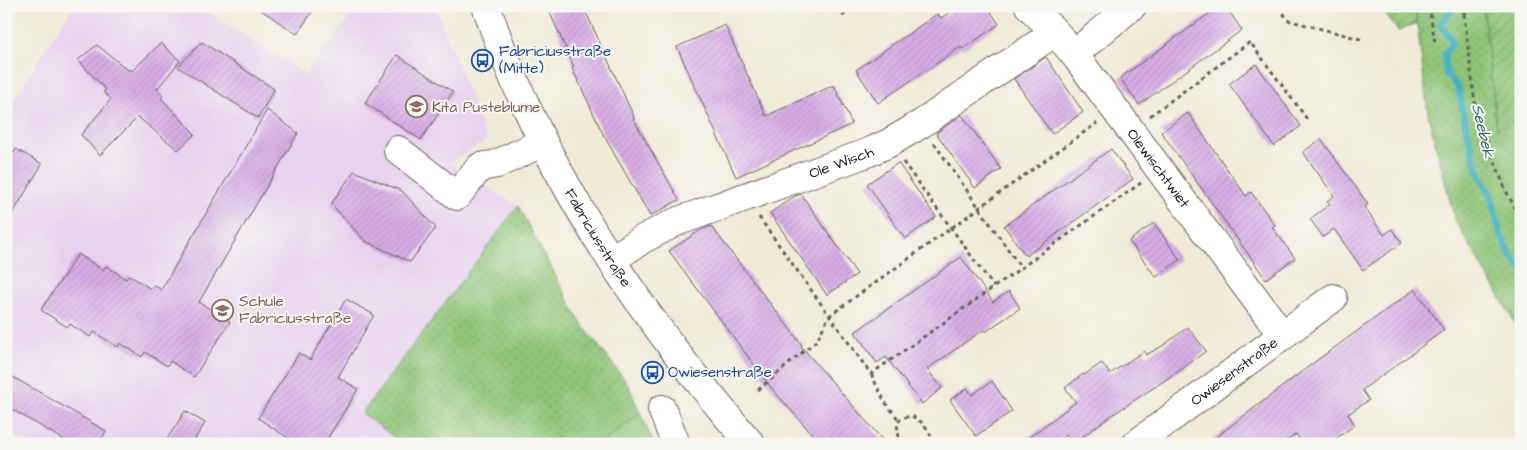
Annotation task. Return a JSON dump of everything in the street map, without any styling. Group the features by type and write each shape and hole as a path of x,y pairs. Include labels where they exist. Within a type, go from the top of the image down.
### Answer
{"street":[{"name":"Fabriciusstraße","path":"486,6 510,71 543,142 611,260 662,335 713,400 751,444"},
{"name":"Olewischtwiet","path":"1029,6 1074,54 1282,336"},
{"path":"1074,54 1132,6"},
{"name":"Ole Wisch","path":"611,260 643,239 676,222 889,143 921,124 1055,32"},
{"path":"398,150 457,196 480,167 497,164 543,142"},
{"name":"Owiesenstraße","path":"1136,444 1333,298"},
{"path":"662,409 676,444"}],"path":[{"path":"842,16 857,6"},
{"path":"1280,6 1287,20 1364,40"},
{"path":"1429,6 1435,43"},
{"path":"1462,6 1476,112 1506,191 1521,219"},
{"path":"1463,14 1477,6"},
{"path":"758,390 817,340 829,316 979,208 1250,42 1307,119"},
{"path":"921,124 1021,268"},
{"path":"889,143 994,287"},
{"path":"871,374 1160,169"},
{"path":"745,197 871,374 885,402 899,420 897,431 903,444"},
{"path":"899,420 912,416 918,419 927,428 936,444"}],"shaded area":[{"name":"Schule Fabriciusstraße","path":"73,6 197,6 310,77 306,73 359,6 435,6 487,140 449,163 518,206 362,413 403,444 29,444 6,430 6,111"}],"green space":[{"path":"1379,6 1415,6 1417,23 1398,31"},
{"path":"1415,6 1483,6 1497,129 1517,118 1521,124 1521,333 1455,220 1428,114"},
{"path":"1483,6 1521,6 1521,124 1517,118 1497,130"},
{"path":"518,206 581,323 628,384 640,413 600,444 403,444 362,413"},
{"path":"640,413 654,444 600,444"}],"building":[{"path":"255,6 316,6 297,34"},
{"path":"547,6 583,6 633,118 679,200 650,216 604,136 572,68 574,67"},
{"path":"959,6 987,6 999,24 963,49 961,47 878,103 856,70 937,14 941,18"},
{"path":"1220,6 1225,6 1242,30 1139,105 1120,78"},
{"path":"725,25 766,116 834,85 852,124 736,177 677,47"},
{"path":"202,42 274,89 258,118 178,67"},
{"path":"161,43 180,61 157,89 163,96 161,98 195,134 178,150 138,117 100,155 81,135 111,99 103,92 106,90 78,60 97,45 128,70 132,71"},
{"path":"397,55 453,92 421,140 365,103"},
{"path":"1046,57 1083,112 1052,134 1014,79"},
{"path":"1256,64 1301,126 1274,146 1229,84"},
{"path":"267,110 298,133 199,302 230,322 194,377 170,361 167,366 145,352 142,357 120,343 118,347 94,332 90,337 70,324 67,327 41,310 78,254 103,270 106,266 126,279 129,275 151,289 154,285 161,290"},
{"path":"1188,113 1246,196 1251,192 1275,225 1272,227 1295,258 1266,279 1161,132"},
{"path":"962,115 1001,169 975,188 936,133"},
{"path":"1321,139 1368,204 1364,207 1384,235 1392,229 1402,243 1363,270 1334,229 1323,237 1310,219 1330,204 1327,201 1334,196 1303,152"},
{"path":"16,149 42,164 6,225 6,165"},
{"path":"1111,149 1133,179 1026,256 1004,226"},
{"path":"898,163 936,217 905,239 867,184"},
{"path":"354,171 402,191 436,228 410,262 365,241 331,204"},
{"path":"801,194 857,274 827,295 770,213"},
{"path":"1154,223 1180,260 1156,277 1129,241"},
{"path":"711,226 801,346 886,444 821,444 773,390 669,251 701,230"},
{"path":"961,257 993,302 1009,291 1020,308 985,332 983,330 927,369 942,388 922,404 886,357 877,363 855,332"},
{"path":"1415,289 1444,330 1362,390 1369,400 1348,414 1355,425 1328,444 1303,444 1296,434 1282,444 1207,444 1312,364"},
{"path":"346,299 374,315 338,377 358,389 324,444 297,444 258,418 299,353 310,360"},
{"path":"1188,327 1206,351 1182,369 1109,417 1073,444 1066,435 1054,444 1020,444 1076,402 1065,388 1083,374 1102,363 1110,374 1144,351 1146,355 1164,345"},
{"path":"6,373 106,431 99,444 71,444 6,406"},
{"path":"992,381 1012,411 976,436 950,400 967,388 972,395"},
{"path":"185,411 205,423 192,444 164,444"}],"waterway":[{"name":"Seebek","path":"1446,6 1451,12 1440,24 1451,39 1452,44 1444,54 1447,75 1458,87 1478,171 1492,198 1500,233 1509,252 1521,269"}],"place":[{"name":"Fabriciusstraße (Mitte)","path":"483,60"},
{"name":"Kita Pusteblume","path":"416,107"},
{"name":"Schule Fabriciusstraße","path":"223,310"},
{"name":"Owiesenstraße","path":"652,372"}]}
